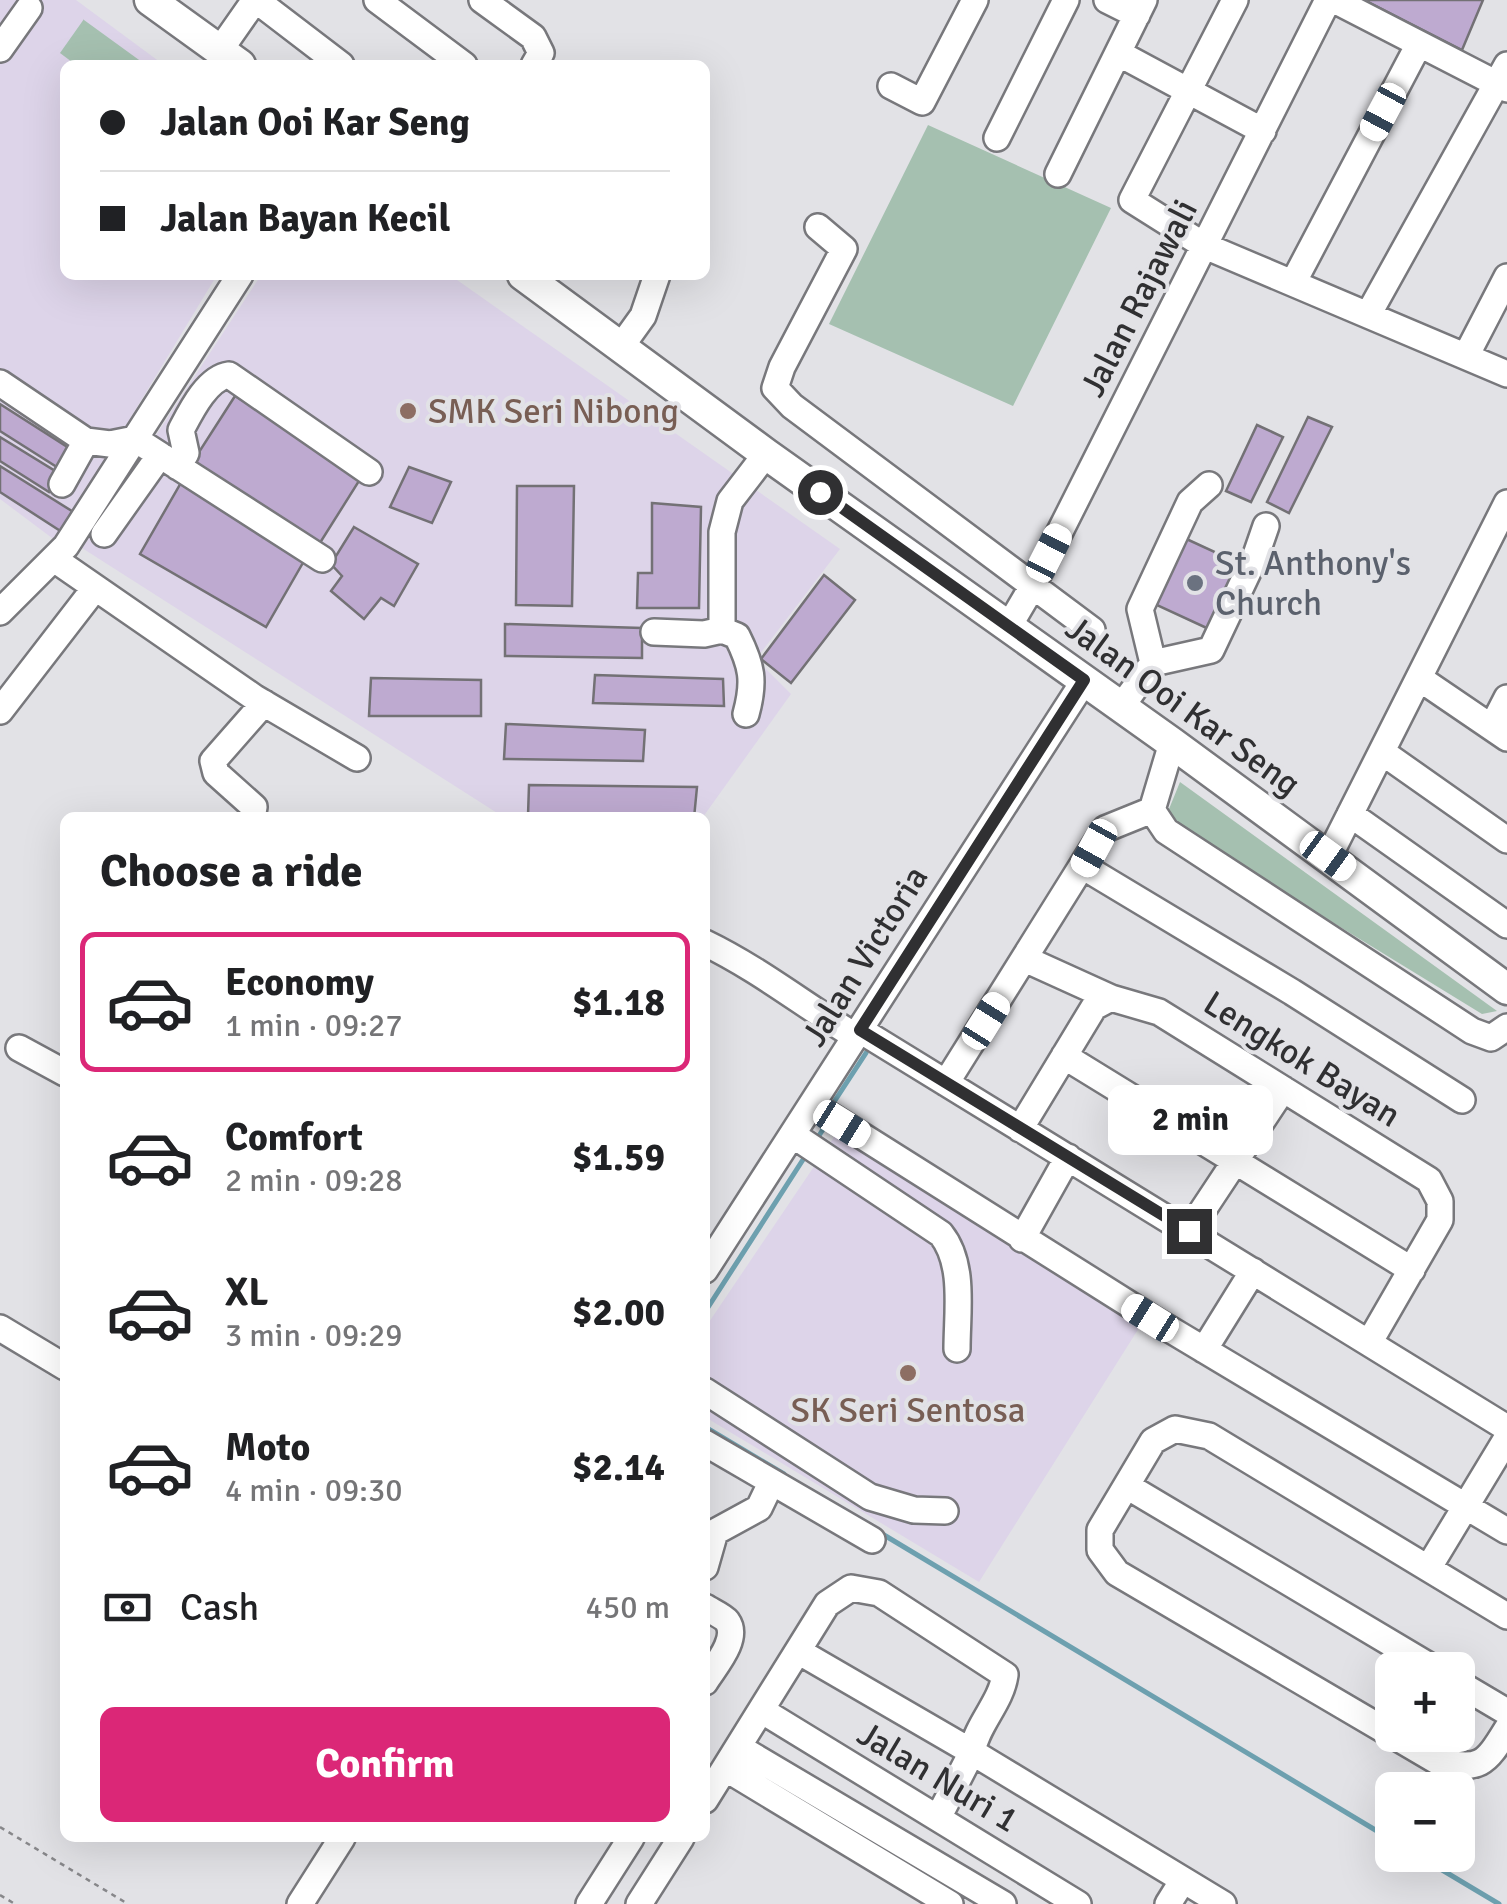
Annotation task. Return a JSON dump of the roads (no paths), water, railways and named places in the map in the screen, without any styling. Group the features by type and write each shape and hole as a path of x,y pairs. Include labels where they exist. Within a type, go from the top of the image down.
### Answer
{"main road":[{"path":"150,0 230,58"},
{"name":"Jalan Ooi Kar Seng","path":"529,280 1172,742 1507,989"}],"street":[{"path":"230,58 255,0 334,60"},
{"path":"378,0 457,60"},
{"path":"482,0 533,37 537,59"},
{"path":"891,86 922,102 974,0"},
{"path":"997,138 1066,0"},
{"path":"1058,174 1140,7 1107,0"},
{"path":"1235,0 1132,200 1205,246 1507,374"},
{"path":"1331,0 1419,44 1503,79 1368,315"},
{"name":"Jalan Rajawali","path":"1009,626 1032,588 1331,0"},
{"path":"0,49 33,3"},
{"path":"1293,283 1419,44"},
{"path":"1118,52 1263,130"},
{"name":"Jalan Ooi Kar Seng","path":"818,226 844,249 782,367 775,388 792,406 1092,630"},
{"path":"1466,356 1507,276"},
{"path":"0,612 66,546 237,280"},
{"path":"620,348 643,316 655,280"},
{"path":"104,534 169,461 186,452 181,430 220,376 229,375 369,472"},
{"path":"0,383 86,441 110,444 134,439 322,559"},
{"path":"62,484 86,441"},
{"path":"722,630 722,532 730,502 766,454"},
{"path":"1153,663 1140,609 1190,502 1209,485"},
{"path":"1328,856 1507,504"},
{"path":"1121,707 1153,663 1211,650 1266,526"},
{"path":"54,559 264,703 357,758"},
{"path":"0,712 95,588"},
{"path":"654,632 704,634 722,630 736,636 746,654 754,684 746,714"},
{"path":"1419,678 1500,732 1507,698"},
{"name":"Jalan Victoria","path":"710,1264 805,1143 812,1105 1084,680"},
{"path":"253,812 254,807 216,773 213,760 264,703"},
{"path":"1152,810 1172,742"},
{"path":"1382,752 1507,840"},
{"path":"946,1083 1105,829 1152,810"},
{"path":"1152,810 1166,831 1472,1031 1491,1038 1507,1027"},
{"path":"1350,814 1507,925"},
{"path":"1084,867 1462,1100"},
{"path":"710,946 777,984 812,1010 946,1083 1507,1428"},
{"name":"Lengkok Bayan","path":"1025,959 1111,998 1159,1012 1430,1180 1440,1201 1440,1220 1369,1343"},
{"path":"1020,1129 1094,1007 1111,998"},
{"path":"19,1048 60,1070"},
{"path":"1064,1056 1412,1270"},
{"path":"1189,1231 1284,1089"},
{"path":"812,1105 1022,1239 1507,1531"},
{"path":"805,1143 941,1234 953,1249 957,1349"},
{"path":"1022,1239 1068,1157"},
{"path":"1204,1350 1253,1271"},
{"path":"0,1328 60,1364"},
{"path":"710,1395 870,1497 914,1510 946,1511"},
{"path":"1507,1616 1210,1436 1175,1429 1153,1442 1100,1530 1100,1550 1118,1573 1437,1761 1468,1768 1489,1758 1507,1729"},
{"path":"1430,1568 1507,1438"},
{"path":"710,1446 872,1540"},
{"path":"710,1529 759,1508 771,1482"},
{"path":"1127,1486 1406,1652"},
{"path":"710,1792 828,1604 852,1588 878,1593 1005,1675 938,1818"},
{"path":"710,1610 726,1620 731,1634 710,1674"},
{"path":"798,1651 1222,1904"},
{"path":"1475,1693 1507,1712"},
{"name":"Jalan Nuri 1","path":"762,1710 1078,1904"},
{"path":"732,1757 950,1904"},
{"path":"732,1757 1003,1904"},
{"path":"300,1904 339,1842"},
{"path":"589,1904 628,1842"},
{"path":"639,1904 678,1842"},
{"path":"1168,1904 1184,1880"}],"waterway":[{"path":"832,1105 866,1053"},
{"path":"815,1142 827,1123"},
{"path":"710,1304 806,1155"},
{"path":"710,1430 784,1474"},
{"path":"879,1532 1375,1830"},
{"path":"1445,1872 1499,1904"}],"place":[{"name":"SMK Seri Nibong","path":"408,411"},
{"name":"St. Anthony's Church","path":"1195,583"},
{"name":"SK Seri Sentosa","path":"908,1373"}]}
